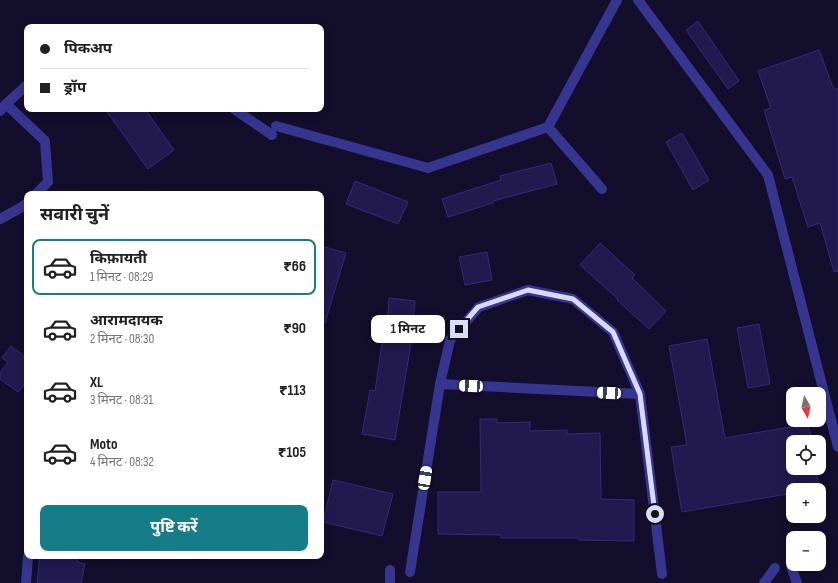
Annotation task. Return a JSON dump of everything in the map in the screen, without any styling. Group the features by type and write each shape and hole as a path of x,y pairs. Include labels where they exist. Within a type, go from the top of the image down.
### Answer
{"street":[{"path":"240,112 274,130 428,168 548,127 617,0"},
{"path":"638,0 768,174 838,446"},
{"path":"24,89 3,108 45,141 48,182 39,191"},
{"path":"548,127 602,189"},
{"path":"0,219 24,205"},
{"path":"410,572 440,384 450,340 478,307 528,290 573,299 613,332 640,394 662,574"},
{"path":"440,384 640,394"},
{"path":"26,583 28,559"},
{"path":"764,583 775,568"},
{"path":"390,570 390,583"},
{"path":"793,571 797,583"}],"building":[{"path":"698,21 739,81 728,89 686,30"},
{"path":"819,50 834,90 838,88 838,271 834,272 820,223 808,227 792,177 785,179 764,110 771,108 758,71"},
{"path":"107,112 147,112 174,150 148,169"},
{"path":"682,133 709,180 693,190 666,142"},
{"path":"551,163 557,184 493,201 493,203 448,217 442,199 501,180 500,176"},
{"path":"355,181 408,202 398,224 346,204"},
{"path":"600,243 635,275 632,278 666,311 649,329 580,265"},
{"path":"324,247 346,253 324,323"},
{"path":"487,252 492,280 465,285 459,257"},
{"path":"389,298 415,301 413,331 395,440 362,434 370,390 375,391 388,313"},
{"path":"759,324 770,384 748,388 737,328"},
{"path":"707,339 725,438 790,427 809,427 810,435 786,435 786,475 817,475 818,483 786,483 786,494 682,512 671,447 687,445 669,346"},
{"path":"11,346 24,356 24,385 18,392 0,379 0,373 8,362 2,358"},
{"path":"480,419 497,419 497,423 530,422 530,431 567,430 567,434 600,433 601,499 634,500 634,541 579,540 579,538 501,538 501,535 438,534 438,492 481,492"},
{"path":"333,480 393,494 382,536 324,522"},
{"path":"40,559 78,559 77,562 85,564 81,583 37,583"}],"route":[{"path":"459,329 478,307 528,290 573,299 613,332 640,394 655,514"}]}
